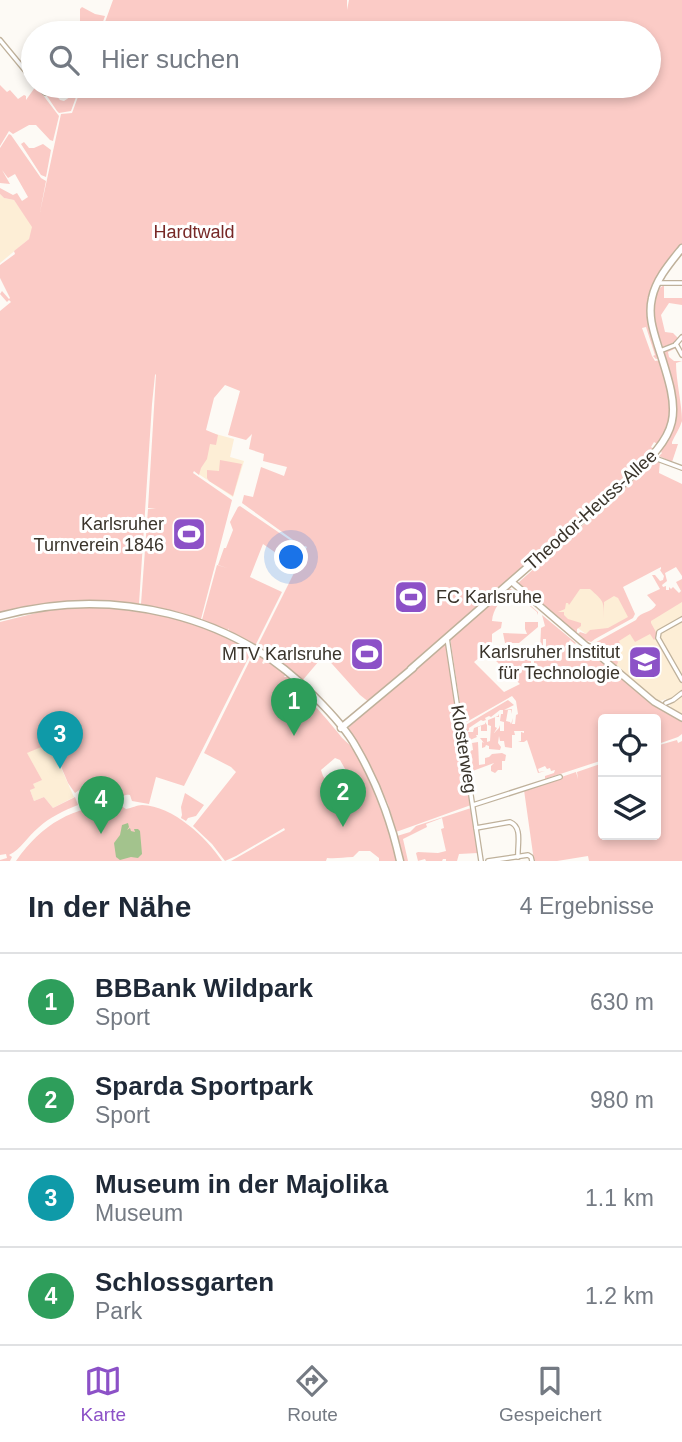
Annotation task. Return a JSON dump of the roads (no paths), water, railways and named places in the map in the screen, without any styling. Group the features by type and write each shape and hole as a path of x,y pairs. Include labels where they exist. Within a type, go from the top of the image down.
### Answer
{"main road":[{"name":"Theodor-Heuss-Allee","path":"340,728 447,638 657,451 668,433 674,408 671,386 652,327 650,310 657,283 682,248"},
{"path":"0,618 46,607 73,604 109,604 177,615 237,639 267,657 305,687 339,720 353,718"},
{"path":"291,676 352,740"},
{"path":"328,711 360,754"},
{"path":"353,718 348,727 352,740 374,780 401,861"}],"street":[{"path":"0,40 21,65"},
{"path":"662,275 667,283"},
{"path":"657,283 682,283"},
{"path":"660,351 676,344 682,337"},
{"path":"676,344 682,355"},
{"path":"657,451 661,460"},
{"path":"652,457 682,468"},
{"path":"514,579 518,588 589,647 682,718"},
{"path":"505,587 518,588"},
{"path":"682,619 659,632 658,638 682,680"},
{"name":"Klosterweg","path":"447,638 481,861"},
{"path":"663,705 682,693"},
{"path":"473,805 560,777"},
{"path":"476,828 510,822 515,824 518,828 518,856"},
{"path":"488,861 528,855 532,859"}],"place":[{"name":"Karlsruher Turnverein 1846","path":"189,534"},
{"name":"FC Karlsruhe","path":"411,597"},
{"name":"MTV Karlsruhe","path":"367,654"},
{"name":"Karlsruher Institut für Technologie","path":"645,662"},
{"name":"BBBank Wildpark","path":"294,736"},
{"name":"Museum in der Majolika","path":"60,769"},
{"name":"Sparda Sportpark","path":"343,827"},
{"name":"Schlossgarten","path":"101,834"}],"park label":[{"name":"Hardtwald","path":"194,232"}]}
